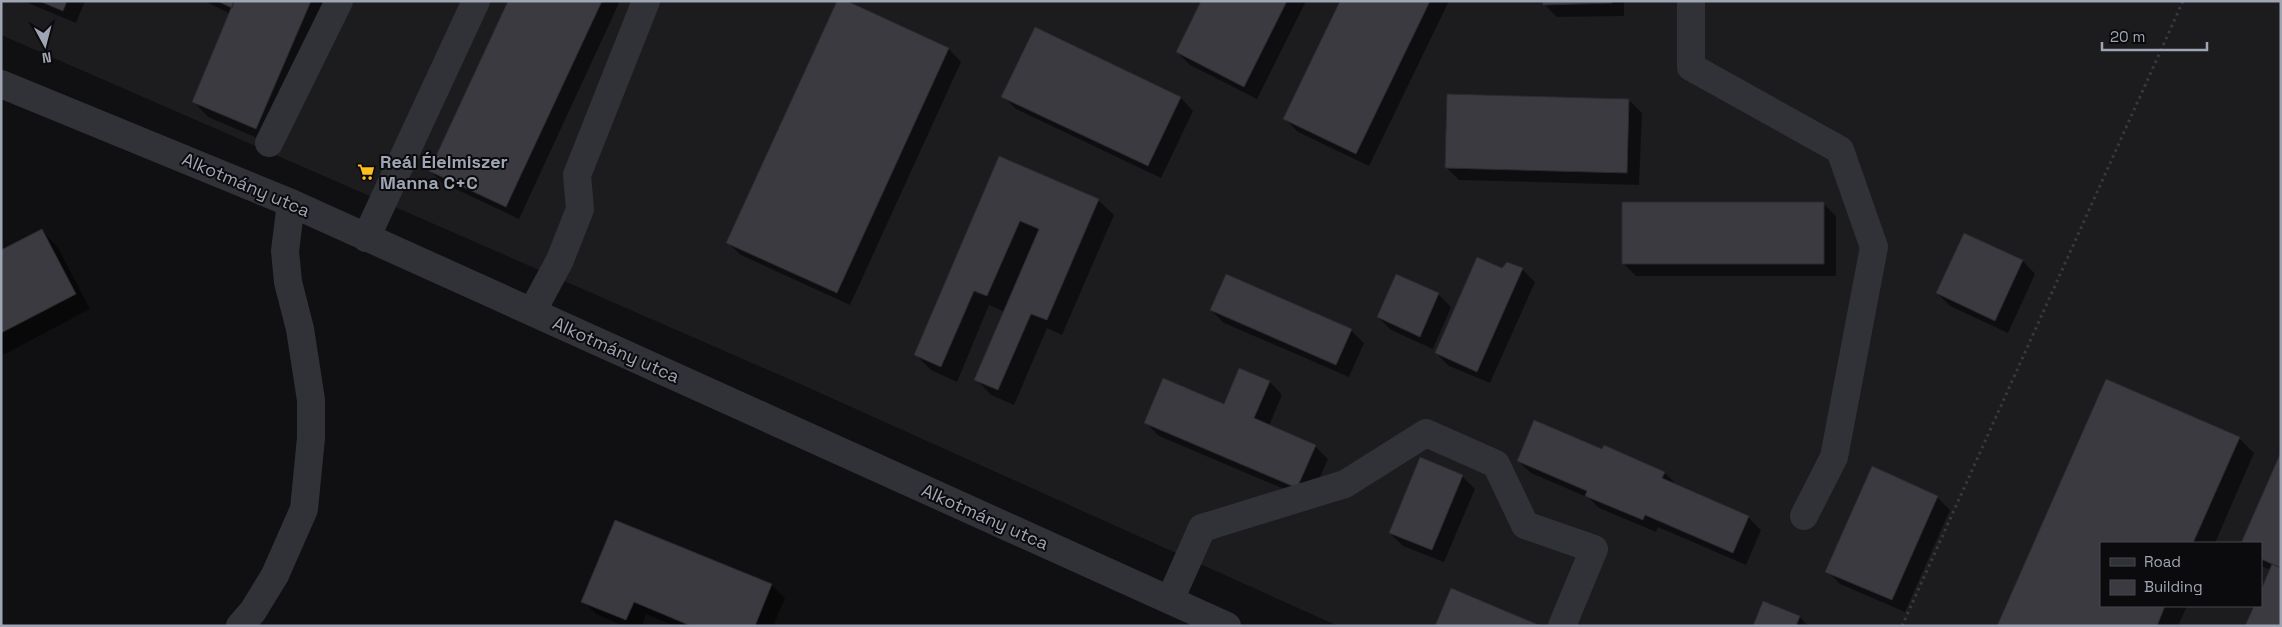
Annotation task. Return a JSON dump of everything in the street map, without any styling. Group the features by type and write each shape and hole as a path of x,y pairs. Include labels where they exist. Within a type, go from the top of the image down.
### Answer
{"street":[{"path":"269,143 339,1"},
{"path":"366,238 476,1"},
{"path":"532,312 560,260 580,209 577,175 646,1"},
{"path":"1691,1 1691,67 1840,150 1874,247 1834,457 1804,516"},
{"name":"Alkotmány utca","path":"1,84 291,203 1227,626"},
{"path":"240,626 275,575 304,509 311,438 311,400 300,329 288,282 285,251 291,203"},
{"path":"1170,600 1202,528 1345,484 1426,433 1496,464 1525,525 1594,549 1562,626"}],"path":[{"path":"1902,626 2183,1"}],"shaded area":[{"path":"1,1 2281,1 2281,626 1338,626 798,383 1,35"}],"building":[{"path":"39,1 67,1 63,11"},
{"path":"217,1 234,1 232,8"},
{"path":"234,1 311,1 256,129 192,102"},
{"path":"508,1 602,1 506,207 429,171"},
{"path":"837,1 847,1 949,48 837,293 726,243"},
{"path":"1201,1 1287,1 1244,87 1176,52"},
{"path":"1340,1 1430,1 1356,154 1283,119"},
{"path":"1542,1 1612,1 1612,3 1543,5"},
{"path":"1035,27 1181,97 1148,166 1001,97"},
{"path":"1447,94 1629,99 1627,173 1445,168"},
{"path":"999,156 1099,199 1047,320 1031,314 998,390 974,380 1039,229 1020,221 987,296 974,291 941,367 914,355"},
{"path":"1622,202 1824,202 1824,264 1622,264"},
{"path":"42,229 76,294 1,333 1,250"},
{"path":"1964,233 2023,260 1995,321 1936,293"},
{"path":"1477,257 1502,268 1507,262 1523,268 1477,372 1435,353"},
{"path":"1226,274 1352,329 1336,365 1210,310"},
{"path":"1396,274 1439,293 1420,337 1377,317"},
{"path":"1239,368 1270,381 1254,418 1316,445 1297,488 1144,423 1163,378 1224,404"},
{"path":"2106,379 2240,437 2193,542 2100,542 2100,607 2165,607 2157,626 1997,626"},
{"path":"1534,420 1602,449 1604,445 1665,472 1662,478 1749,516 1733,553 1645,515 1643,520 1585,496 1587,491 1517,461"},
{"path":"2281,452 2281,568 2262,559 2262,542 2241,542"},
{"path":"1420,457 1463,475 1432,550 1389,533"},
{"path":"1872,466 1938,496 1892,600 1825,572"},
{"path":"615,520 772,584 755,626 691,626 634,602 626,620 581,602"},
{"path":"2272,564 2281,568 2281,626 2245,626 2254,607 2262,607 2262,588"},
{"path":"1451,588 1541,626 1435,626"},
{"path":"1763,601 1800,616 1796,626 1753,626"}],"place":[{"name":"Reál Élelmiszer Manna C+C","path":"366,172"}]}
